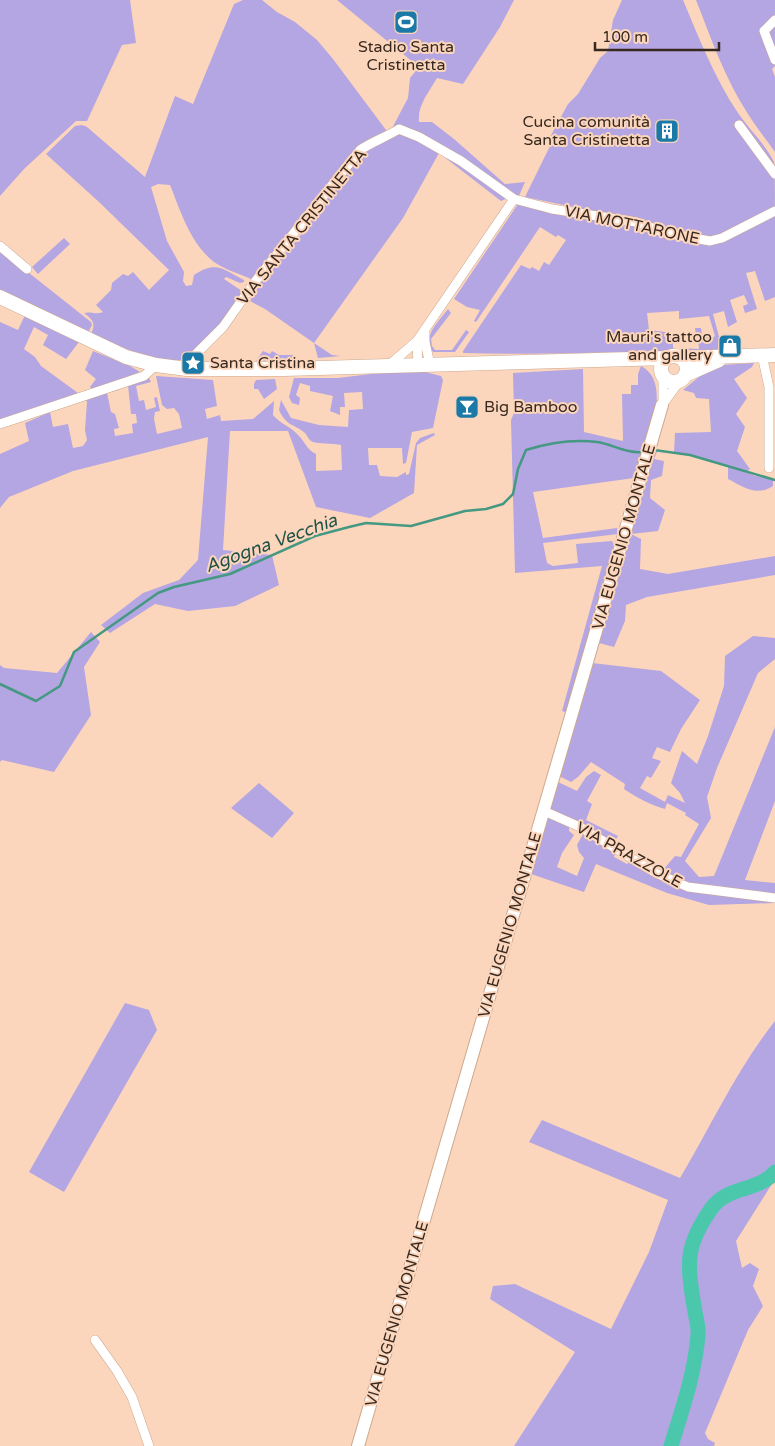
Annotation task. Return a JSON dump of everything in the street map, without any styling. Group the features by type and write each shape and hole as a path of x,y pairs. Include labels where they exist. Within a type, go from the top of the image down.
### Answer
{"main road":[{"path":"0,297 126,356 156,365 182,368 284,369 769,355"},
{"path":"636,359 649,363 671,381 730,357"},
{"path":"663,374 662,364 674,358"},
{"path":"674,358 686,366 683,377"}],"street":[{"path":"775,20 764,31 775,60"},
{"path":"739,125 775,174"},
{"name":"VIA SANTA CRISTINETTA","path":"182,368 223,326 254,282 360,150 374,141 386,137 399,129 419,137 461,161 514,199"},
{"path":"388,366 416,341 514,199"},
{"name":"VIA MOTTARONE","path":"514,199 552,209 636,222 666,233 710,240 722,238 775,211"},
{"path":"0,246 27,269"},
{"path":"424,365 426,348 425,329"},
{"path":"416,341 424,365"},
{"path":"769,355 769,468"},
{"path":"0,424 144,376 156,365"},
{"name":"VIA EUGENIO MONTALE","path":"358,1446 662,405 663,374"},
{"name":"VIA EUGENIO MONTALE","path":"662,405 683,377"},
{"name":"VIA PRAZZOLE","path":"544,811 580,827 656,874 688,887 775,898"},
{"path":"95,1340 117,1371 132,1397 149,1446"}],"shaded area":[{"path":"0,0 130,0 136,43 122,45 87,121 76,121 24,169 0,196"},
{"path":"243,0 262,0 277,12 295,22 317,40 389,134 408,98 410,78 419,67 337,0 514,0 500,27 463,84 437,78 422,105 419,122 432,122 505,184 525,182 519,196 513,196 501,201 439,153 403,218 314,343 265,309 250,301 258,285 299,237 372,140 253,280 218,265 199,246 182,216 170,185 158,184 151,187 167,241 184,272 183,281 186,286 192,285 194,275 202,270 214,267 225,270 244,280 244,282 240,283 226,277 224,279 245,293 225,320 184,359 175,361 151,357 91,334 93,322 84,313 103,312 96,305 111,290 112,283 123,274 128,276 133,272 149,290 169,270 46,154 75,126 82,125 87,127 145,177 175,96 193,104 234,4"},
{"path":"622,0 683,0 722,86 738,113 774,162 775,208 721,235 710,238 693,237 636,220 525,197 551,144 549,139 568,104 578,94 600,58 608,51 613,20"},
{"path":"696,0 775,0 775,66 772,69 775,77 775,152 751,119 732,87"},
{"path":"518,204 634,226 709,243 775,214 775,297 765,301 755,271 746,273 757,309 745,313 743,306 748,304 744,295 730,300 737,322 728,327 724,311 713,314 722,348 721,352 682,355 680,348 699,349 695,328 701,328 702,335 711,339 715,336 709,316 679,319 679,311 647,313 649,330 673,333 673,352 463,353 521,265 530,269 532,267 539,271 544,262 549,265 566,240 558,235 556,237 540,227 476,322 474,321 480,310 467,307 454,299"},
{"path":"64,238 70,244 38,274 32,267"},
{"path":"0,250 91,322 92,325 88,333 0,291"},
{"path":"448,309 451,313 431,339 435,350 452,350 466,330 469,332 455,352 433,352 429,341 430,335"},
{"path":"25,315 79,342 66,359 43,345 48,335 34,327 24,349 35,357 41,366 78,393 0,421 0,322 18,330"},
{"path":"314,343 332,355 341,356 318,358"},
{"path":"93,351 140,372 93,390 90,387 96,379 85,370"},
{"path":"263,351 270,354 272,351 279,355 293,355 295,360 256,361"},
{"path":"754,363 752,367 734,379 747,398 736,414 745,427 737,451 750,469 746,472 755,476 773,478 773,486 761,491 750,490 728,479 728,467 674,452 675,433 711,432 709,399 696,398 694,393 683,390 706,371 721,365"},
{"path":"641,366 651,375 656,387 657,402 654,419 634,478 533,492 543,538 617,528 618,534 543,543 547,563 553,566 578,563 576,544 612,541 615,546 568,713 562,711 602,566 515,573 511,420 514,413 513,373 583,369 584,432 623,441 622,394 631,394 631,385 638,385 638,374"},
{"path":"425,372 441,376 443,380 433,428 412,432 406,463 403,464 402,448 368,448 369,465 377,465 380,476 397,477 406,472 406,475 409,474 416,443 420,438 434,433 435,435 417,445 414,493 370,518 316,507 288,431 230,431 223,550 272,555 279,585 235,606 188,611 155,604 110,633 101,625 143,593 179,580 198,560 208,437 73,471 9,497 0,508 0,454 29,441 25,423 50,412 53,427 68,424 73,448 83,446 87,440 85,430 87,402 85,399 119,387 119,390 107,393 111,412 115,414 119,428 114,429 115,436 133,433 132,424 137,423 136,414 131,414 128,385 149,378 151,382 136,386 139,401 144,400 146,410 156,407 154,398 157,397 160,411 155,412 154,419 157,434 182,428 179,414 174,408 167,409 162,405 156,376 213,380 217,406 205,409 207,419 220,415 221,421 253,419 274,401 273,415 296,433 308,448 316,454 316,471 342,470 341,445 311,441 305,433 285,419 279,410 281,400 291,418 319,425 348,427 349,410 363,409 362,392 344,393 345,407 340,407 340,415 330,411 333,396 310,391 310,386 300,383 296,395 300,398 299,405 292,403 289,397 294,378 338,378 379,373"},
{"path":"275,379 277,389 264,399 258,389 254,389 256,380"},
{"path":"658,449 654,459 664,461 662,476 651,480 650,498 665,510 658,531 631,534 641,539 640,569 668,574 775,556 775,575 647,597 626,605 625,621 614,647 599,643 653,450"},
{"path":"91,632 100,642 84,667 91,715 54,772 2,760 0,762 0,665 4,668 57,673"},
{"path":"753,636 775,638 775,659 758,673 717,768 707,797 711,818 685,861 699,877 714,876 775,727 775,801 745,880 775,883 775,903 709,905 667,893 596,864 584,892 531,874 547,816 569,825 569,831 574,835 562,853 557,867 577,876 584,858 579,852 577,845 584,832 616,852 614,857 627,864 629,862 633,863 657,877 675,856 681,857 699,824 685,815 686,813 667,803 665,809 638,798 624,789 625,784 591,762 571,782 559,776 592,663 661,671 700,700 681,729 670,752 657,747 652,758 661,761 651,778 647,776 640,788 665,802 668,795 685,803 680,793 671,783 682,751 697,764 724,686 725,656"},
{"path":"594,771 601,775 587,801 592,804 586,820 618,836 615,841 623,845 622,848 549,811 558,782 577,791 586,777"},
{"path":"259,783 294,813 272,838 231,808"},
{"path":"125,1003 149,1010 157,1030 64,1192 29,1172"},
{"path":"775,1021 775,1179 736,1241 742,1268 750,1263 759,1269 753,1286 763,1306 748,1330 705,1433 708,1439 715,1443 714,1446 514,1446 575,1352 490,1299 493,1286 515,1284 611,1329 649,1252 668,1200 529,1142 542,1120 680,1178 748,1058"}],"waterway":[{"name":"Agogna Vecchia","path":"0,684 36,701 60,686 74,652 158,593 174,587 230,574 315,536 366,523 411,526 465,511 486,509 503,504 513,494 518,469 526,450 543,445 579,441 603,443 631,452 643,452"},
{"name":"Agogna Vecchia","path":"654,450 690,455 775,480"},
{"path":"671,1446 688,1391 698,1335 689,1266 692,1245 696,1234 717,1202 733,1192 760,1183 775,1172"}],"place":[{"name":"Stadio Santa Cristinetta","path":"406,22"},
{"name":"Cucina comunità Santa Cristinetta","path":"667,131"},
{"name":"Mauri's tattoo and gallery","path":"730,346"},
{"name":"Santa Cristina","path":"193,363"},
{"name":"Big Bamboo","path":"467,407"}]}
